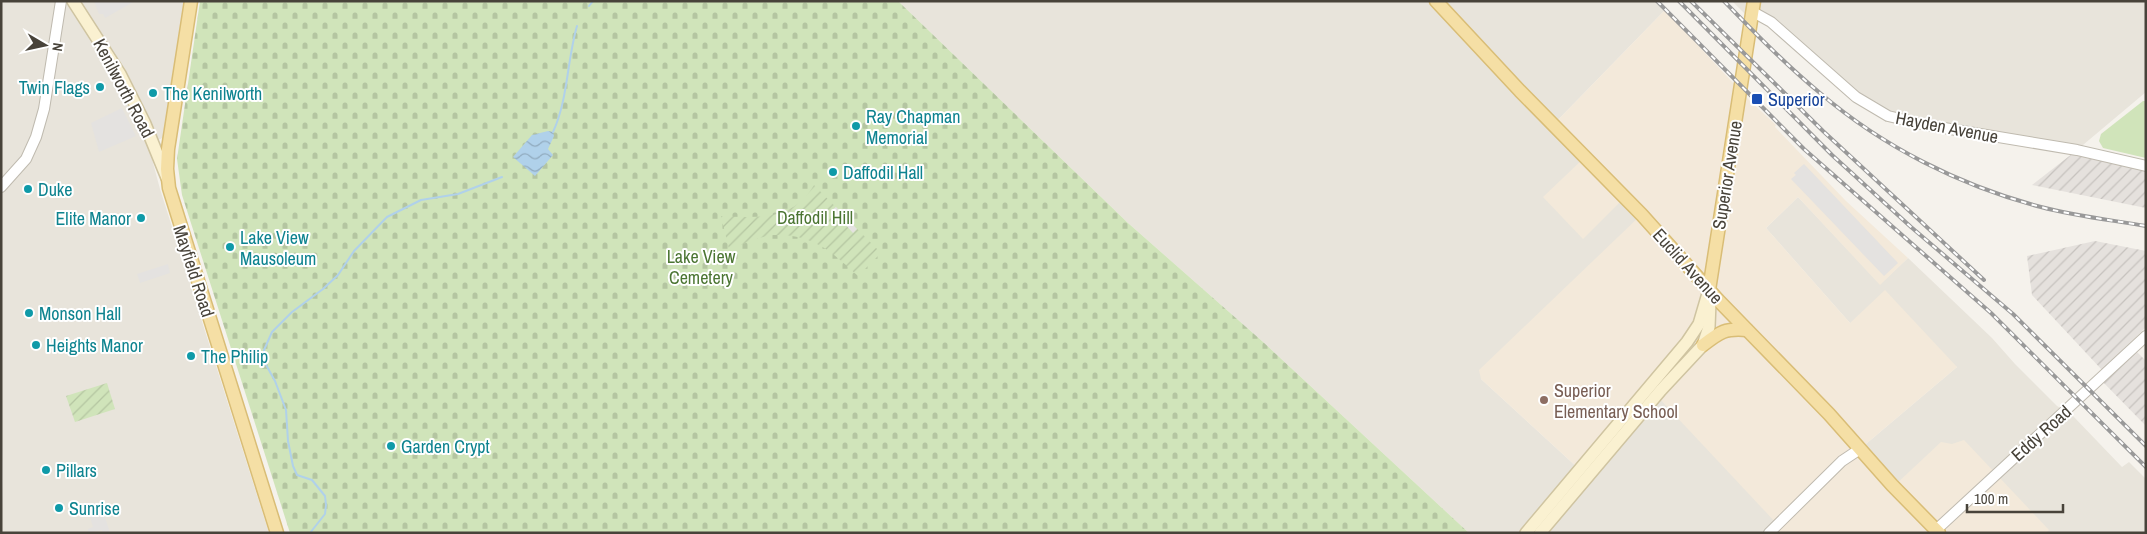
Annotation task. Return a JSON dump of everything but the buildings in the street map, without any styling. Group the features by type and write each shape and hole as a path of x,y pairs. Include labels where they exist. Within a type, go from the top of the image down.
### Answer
{"main road":[{"name":"Kenilworth Road","path":"73,1 98,37 125,84 145,124 168,179"},
{"name":"Mayfield Road","path":"191,1 168,149 168,179 171,198 277,533"},
{"name":"Euclid Avenue","path":"1436,1 1529,101 1642,215 1709,290 1937,531"},
{"name":"Superior Avenue","path":"1709,290 1754,7"},
{"path":"1703,346 1709,327 1709,290"},
{"path":"1526,533 1688,342 1699,324 1709,290"},
{"path":"1540,533 1657,395 1703,346 1718,333 1728,329 1747,330"}],"street":[{"path":"1,187 26,159 36,137 44,109 61,1"},
{"name":"Hayden Avenue","path":"1754,7 1856,97 1888,116 1926,125 2077,150 2146,166"},
{"name":"Eddy Road","path":"1937,531 2146,336"},
{"path":"1769,533 1842,461 1860,449"}],"shaded area":[{"path":"1,1 186,1 165,137 148,144 160,189 269,533 1,533 3,481 1,412"},
{"path":"94,1 135,1 105,18 103,14 99,14"},
{"path":"898,1 1657,1 1665,10 1553,125 1642,215 1481,379 1579,469 1526,533 1469,533 1262,341 1128,223"},
{"path":"1732,1 2146,1 2146,92 2077,150 1888,116 1766,19 1751,20"},
{"path":"1665,10 1846,201 1908,258 1880,285 1798,197 1766,228 1850,323 1885,290 1957,367 1860,449 1894,486 1941,442 1952,444 1964,440 2049,530 2046,533 1769,533 1777,524 1657,396 1579,469 1481,379 1479,370 1641,215 1624,198 1583,239 1543,197 1584,158 1553,125"},
{"path":"122,108 136,136 99,152 91,123"},
{"path":"2077,150 2146,166 2146,208 2032,185"},
{"path":"1804,164 1898,263 1884,276 1791,179 1796,175 1794,173"},
{"path":"1798,197 1880,284 1908,258 1992,338 2057,406 2073,416 2122,467 2129,462 2146,479 2146,533 2046,533 1894,486 1860,449 1957,367 1850,323 1766,228"},
{"path":"836,207 857,229 853,233 832,210"},
{"path":"2095,241 2146,251 2146,327 2102,370 2032,295 2027,256"},
{"path":"168,264 170,273 140,283 137,274"},
{"path":"2133,348 2146,361 2146,426 2100,379"},
{"path":"1657,395 1778,524 1769,533 1540,533"},
{"path":"102,507 110,533 103,533 102,530 88,533 88,529 93,527 88,511"}],"green space":[{"name":"Lake View Cemetery","path":"200,1 898,1 1128,223 1262,341 1469,533 290,533 182,195 177,159"},
{"path":"2143,101 2146,101 2146,158 2103,148 2099,141 2101,134"},
{"name":"Daffodil Hill","path":"814,185 881,253 858,276 830,252 800,237 774,235 729,249 721,216 761,217 774,215 796,205"},
{"path":"107,383 115,409 75,422 66,396"}],"water":[{"path":"548,131 553,132 554,136 548,149 553,155 535,176 513,157 532,135"}],"waterway":[{"path":"589,6 593,1"},
{"path":"553,132 562,107 577,26"},
{"path":"310,533 325,514 325,496 312,480 297,475 293,466 288,441 286,410 275,381 265,363 264,350 272,332 292,312 323,289 338,275 354,251 387,217 421,200 458,194 502,177"}],"railway":[{"path":"1657,1 1804,149 1991,313 2146,467"},
{"path":"1679,1 1832,155 1911,227 2013,314 2146,446"},
{"path":"1691,1 1823,131 1984,280"},
{"path":"1724,1 1783,60 1844,113 1870,131 1924,162 1982,188 2041,207 2146,226"}],"place":[{"name":"Twin Flags","path":"100,87"},
{"name":"The Kenilworth","path":"153,93"},
{"name":"Superior","path":"1757,99"},
{"name":"Ray Chapman Memorial","path":"856,126"},
{"name":"Daffodil Hall","path":"833,172"},
{"name":"Duke","path":"28,189"},
{"name":"Elite Manor","path":"141,218"},
{"name":"Lake View Mausoleum","path":"230,247"},
{"name":"Monson Hall","path":"29,313"},
{"name":"Heights Manor","path":"36,345"},
{"name":"The Philip","path":"191,356"},
{"name":"Superior Elementary School","path":"1544,400"},
{"name":"Garden Crypt","path":"391,446"},
{"name":"Pillars","path":"46,470"},
{"name":"Sunrise","path":"59,508"}]}
